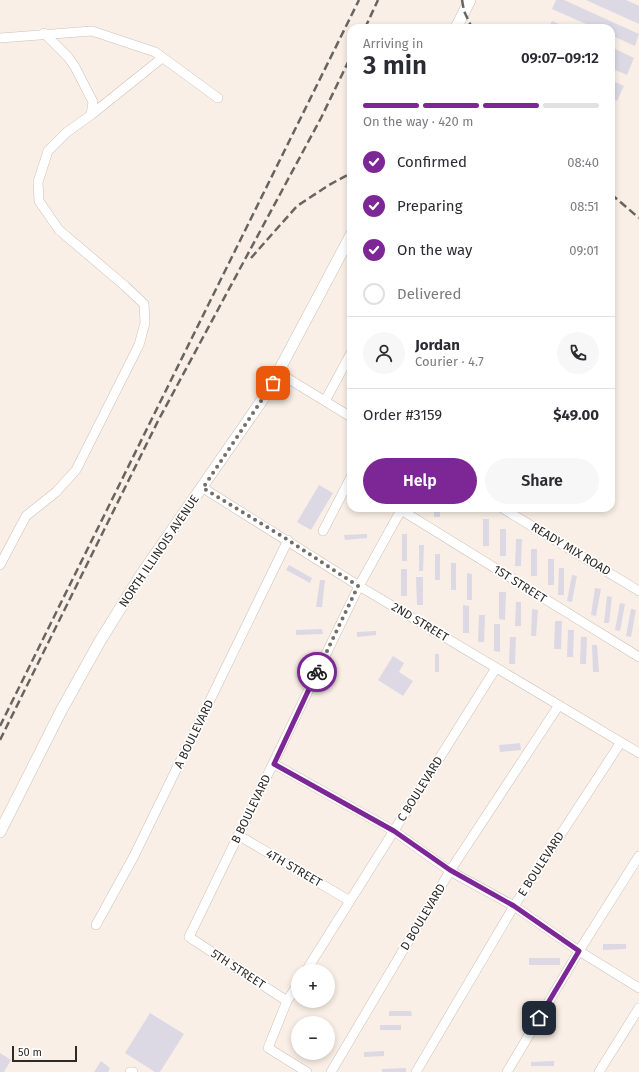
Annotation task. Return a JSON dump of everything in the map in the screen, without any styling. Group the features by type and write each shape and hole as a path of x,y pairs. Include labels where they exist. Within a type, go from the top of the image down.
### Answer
{"main road":[{"path":"458,24 470,0"},
{"name":"NORTH ILLINOIS AVENUE","path":"0,832 61,711 100,641 141,575 203,488 267,393 347,243"}],"street":[{"path":"0,38 44,33 92,31 154,52 218,98"},
{"path":"44,33 68,57 75,67 93,102 91,115"},
{"path":"0,565 26,516 56,492 76,470 139,345 145,323 144,304 60,230 39,201 38,182 48,151 68,132 162,58"},
{"path":"325,401 347,360"},
{"path":"279,373 347,415"},
{"path":"323,531 347,485"},
{"name":"2ND STREET","path":"203,488 288,540 358,586 639,753"},
{"name":"B BOULEVARD","path":"189,937 274,764 358,586 400,512"},
{"name":"1ST STREET","path":"404,512 639,657"},
{"name":"READY MIX ROAD","path":"509,512 639,591"},
{"name":"A BOULEVARD","path":"96,925 138,848 288,540"},
{"name":"C BOULEVARD","path":"310,964 496,668"},
{"name":"D BOULEVARD","path":"331,1072 450,870 560,705"},
{"name":"E BOULEVARD","path":"416,1072 514,906 621,742"},
{"path":"274,764 394,831 450,870 514,906 579,951 639,988"},
{"name":"4TH STREET","path":"238,835 350,901"},
{"path":"507,1072 579,951 639,856"},
{"name":"5TH STREET","path":"189,937 287,1001"},
{"path":"291,995 287,1001 268,1048 307,1072"},
{"path":"599,1072 639,1008"}],"building":[{"path":"556,0 564,0 639,34 635,46 615,37 615,24 586,24 552,9"},
{"path":"586,0 626,0 639,6 639,24"},
{"path":"552,21 559,24 550,24"},
{"path":"615,49 634,58 627,75 615,70"},
{"path":"615,82 624,86 617,101 615,100"},
{"path":"319,485 333,493 311,530 297,522"},
{"path":"434,512 440,512 440,517 434,517"},
{"path":"483,519 489,519 489,546 483,546"},
{"path":"500,529 506,529 506,556 500,556"},
{"path":"367,534 367,538 345,540 344,535"},
{"path":"402,534 407,534 407,561 402,561"},
{"path":"516,539 522,539 521,566 515,566"},
{"path":"419,545 424,545 423,571 419,571"},
{"path":"531,549 537,549 537,576 531,576"},
{"path":"435,554 440,554 440,580 435,580"},
{"path":"548,559 554,559 554,585 548,585"},
{"path":"451,563 456,563 456,590 451,590"},
{"path":"289,565 312,578 310,583 286,570"},
{"path":"559,568 564,568 564,595 558,595"},
{"path":"401,569 407,569 407,596 401,596"},
{"path":"467,573 472,574 472,600 467,600"},
{"path":"572,575 577,576 572,602 567,601"},
{"path":"416,577 423,577 423,605 417,605"},
{"path":"320,580 325,580 322,607 316,607"},
{"path":"595,588 601,589 596,616 591,615"},
{"path":"499,592 506,592 505,620 499,619"},
{"path":"607,596 612,597 609,623 604,623"},
{"path":"516,602 521,602 521,626 515,626"},
{"path":"620,603 625,604 620,631 615,630"},
{"path":"463,605 469,606 469,633 463,633"},
{"path":"532,609 538,610 536,636 531,636"},
{"path":"631,609 636,610 631,637 626,636"},
{"path":"479,615 485,615 484,642 478,642"},
{"path":"555,621 562,621 561,649 554,649"},
{"path":"494,624 500,624 500,652 494,651"},
{"path":"322,629 323,634 296,635 296,630"},
{"path":"568,630 574,630 573,657 567,657"},
{"path":"376,631 376,635 357,637 357,632"},
{"path":"510,637 516,637 515,664 509,664"},
{"path":"581,637 587,637 586,664 580,664"},
{"path":"592,645 597,645 599,672 593,672"},
{"path":"435,654 439,654 439,672 435,672"},
{"path":"393,656 404,663 399,672 413,681 403,696 378,680"},
{"path":"520,743 521,750 500,752 499,745"},
{"path":"603,944 626,944 626,949 603,950"},
{"path":"529,958 560,958 560,965 529,965"},
{"path":"389,1011 411,1011 412,1016 389,1016"},
{"path":"150,1013 184,1034 160,1072 155,1072 125,1053"},
{"path":"380,1025 401,1025 401,1030 380,1030"},
{"path":"384,1051 384,1056 364,1057 364,1052"},
{"path":"0,1053 11,1060 4,1072 0,1072"},
{"path":"101,1061 110,1068 108,1072 94,1072"},
{"path":"554,1061 554,1066 531,1066 531,1062"},
{"path":"406,1068 406,1072 382,1072 382,1069"}],"railway":[{"path":"347,24 359,0"},
{"path":"367,24 378,0"},
{"path":"462,0 464,11 470,24"},
{"path":"0,726 347,24"},
{"path":"0,740 158,421 321,118 347,64"},
{"path":"251,258 297,206 347,175"},
{"path":"615,197 639,218"}],"way so far":[{"path":"273,383 203,488 288,540 358,586 317,672"}],"route":[{"path":"317,672 274,764 394,831 450,870 514,906 579,951 539,1018"}]}
